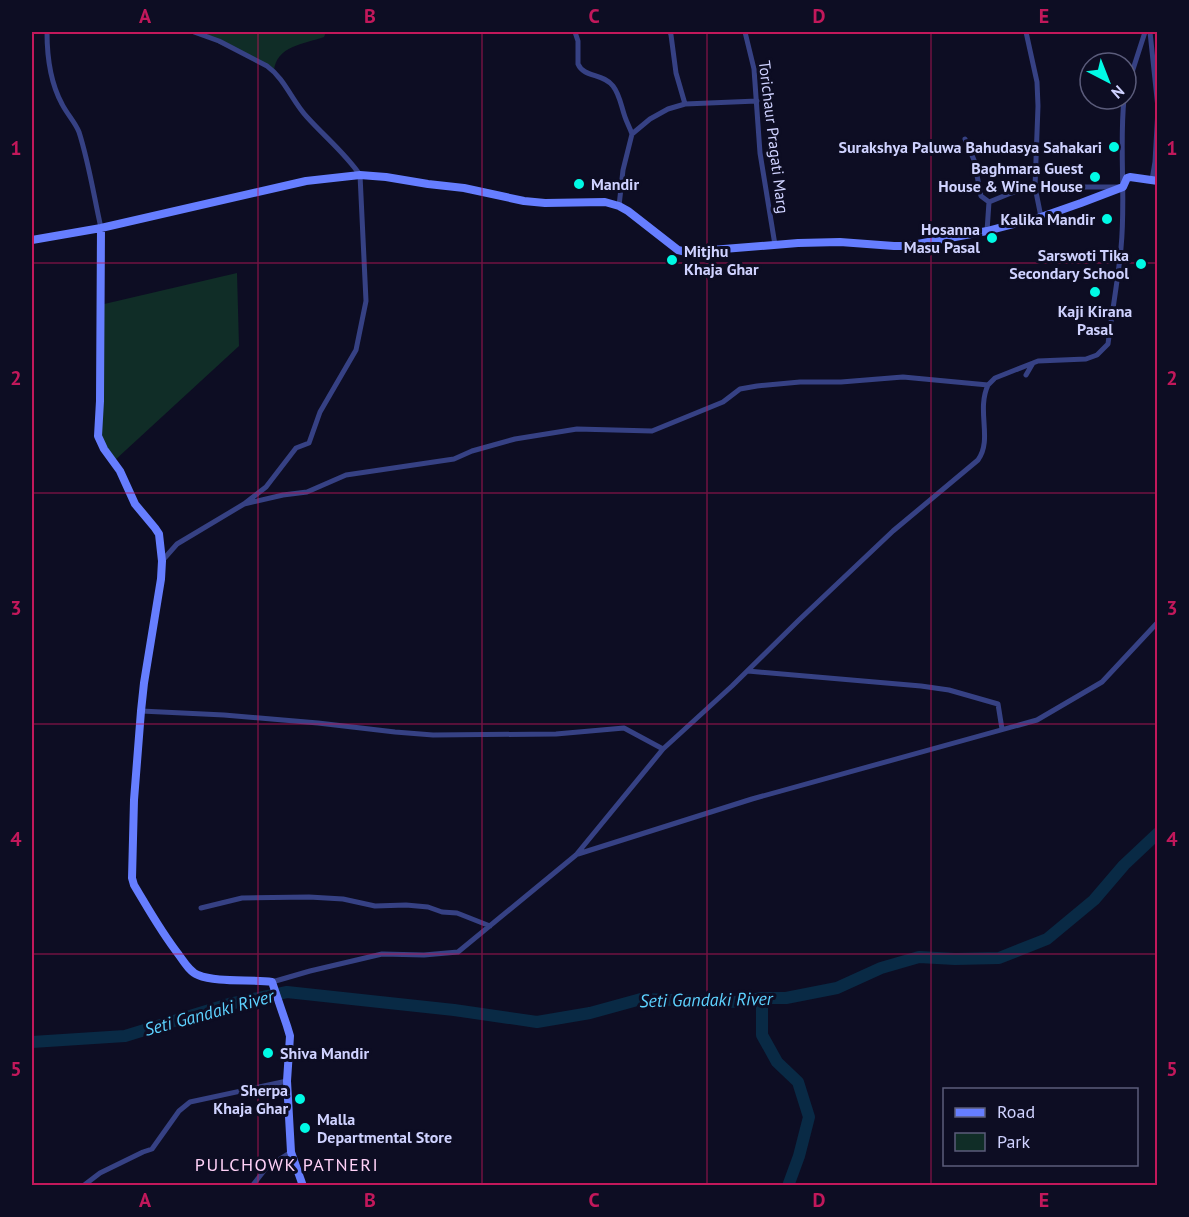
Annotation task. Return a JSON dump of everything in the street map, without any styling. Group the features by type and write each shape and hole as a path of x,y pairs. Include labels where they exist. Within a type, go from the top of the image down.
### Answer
{"main road":[{"path":"32,240 100,228 296,184 360,175 464,188 524,201 545,203 601,201 619,206 681,252 840,243 907,246 987,231 1041,217 1124,187 1126,178 1155,180"},
{"path":"100,228 98,436 104,449 120,471 135,504 159,534 162,561 141,711 134,800 132,882 160,931 196,975 219,979 272,982 290,1036 287,1081 291,1152 303,1185"}],"street":[{"path":"47,32 47,57 54,84 61,104 78,129 100,228"},
{"path":"162,561 177,544 244,504 266,487 296,448 309,443 320,412 356,350 366,301 360,175 350,160 305,116 274,71 219,41 194,32"},
{"path":"576,32 579,68 603,77 613,86 632,134"},
{"path":"670,32 676,73 684,104"},
{"name":"Torichaur Pragati Marg","path":"745,32 753,69 760,153 775,245"},
{"path":"1026,32 1037,82 1035,187 1041,217"},
{"path":"1138,56 1146,32"},
{"path":"1150,32 1158,109 1155,180"},
{"path":"619,206 623,170 632,134 650,119 668,109 684,104 757,101"},
{"path":"272,982 382,954 424,955 458,952 576,855 663,749 748,671 893,531 978,460 985,446 984,394 988,385 995,378 1038,361 1086,359 1097,355 1108,344 1121,247 1124,187 1123,111"},
{"path":"965,140 974,160 981,196 989,202"},
{"path":"989,202 1035,187 1124,187"},
{"path":"987,231 989,202"},
{"path":"1026,375 1033,363"},
{"path":"244,504 307,492 346,476 454,459 472,451 515,439 577,429 652,431 723,402 740,389 757,386 903,377 988,385"},
{"path":"576,855 752,799 1037,720 1102,682 1158,622"},
{"path":"748,671 949,690 998,704 1002,729"},
{"path":"141,711 224,715 433,735 556,734 624,728 663,749"},
{"path":"201,908 242,898 322,898 379,906 428,907 442,912 457,913 490,926"},
{"path":"83,1185 100,1173 153,1149 180,1111 190,1102 287,1081"},
{"path":"252,1185 267,1167 291,1152"}],"green space":[{"path":"194,32 326,32 324,37 285,51 276,63 274,71"},
{"path":"237,273 239,346 114,461 104,449 98,416 100,305"}],"waterway":[{"name":"Seti Gandaki River","path":"32,1042 125,1036 229,1004 287,992 454,1010 537,1022 590,1013 641,999 739,1002 762,998 786,998 837,988 881,968 919,957 999,958 1047,939 1094,900 1124,865 1158,833"},
{"path":"762,998 762,1035 777,1062 798,1082 809,1117 788,1186"}],"place":[{"name":"Surakshya Paluwa Bahudasya Sahakari","path":"1114,147"},
{"name":"Baghmara Guest House & Wine House","path":"1095,177"},
{"name":"Mandir","path":"579,184"},
{"name":"Kalika Mandir","path":"1107,219"},
{"name":"Hosanna Masu Pasal","path":"992,238"},
{"name":"Mitjhu Khaja Ghar","path":"672,260"},
{"name":"Sarswoti Tika Secondary School","path":"1141,264"},
{"name":"Kaji Kirana Pasal","path":"1095,292"},
{"name":"Shiva Mandir","path":"268,1053"},
{"name":"Sherpa Khaja Ghar","path":"300,1099"},
{"name":"Malla Departmental Store","path":"305,1128"}],"district":[{"name":"PULCHOWK PATNERI","path":"287,1165"}]}
